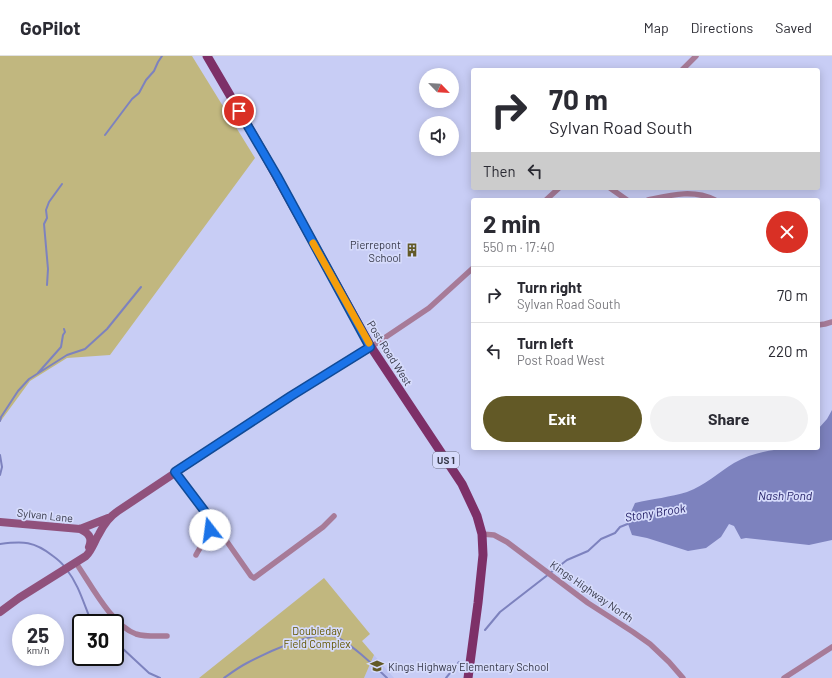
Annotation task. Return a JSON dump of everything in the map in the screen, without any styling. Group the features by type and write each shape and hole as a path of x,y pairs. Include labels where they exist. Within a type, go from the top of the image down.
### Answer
{"main road":[{"name":"Post Road West","path":"207,56 262,150 370,347 462,484 477,516 482,534 481,580 468,678"}],"street":[{"path":"684,68 696,56"},
{"path":"548,198 557,190"},
{"path":"613,190 623,198"},
{"path":"659,198 685,193 701,195 709,198"},
{"path":"0,612 19,598 76,563 90,552 109,518 175,472 429,308 471,270"},
{"path":"820,325 832,322"},
{"path":"175,472 206,513 211,523 210,530 196,555"},
{"path":"210,530 218,532 223,536 251,576 254,578 323,527 334,516"},
{"name":"Sylvan Lane","path":"0,522 80,529 89,527 109,518"},
{"path":"76,563 88,549 91,541 89,534 80,529"},
{"name":"Kings Highway North","path":"482,534 494,535 501,538 594,607 647,642 662,655 682,678"},
{"path":"76,563 108,610 122,626 135,633 146,636 167,636"},
{"path":"784,678 832,647"}],"shaded area":[{"name":"Kings Highway Elementary School","path":"374,655 394,678 364,678"}],"green space":[{"path":"0,56 192,56 255,158 110,355 67,358 30,381 0,422"},
{"name":"Doubleday Field Complex","path":"324,578 370,634 362,641 374,655 364,678 199,678"}],"water":[{"name":"Nash Pond","path":"832,410 832,540 809,545 746,538 741,539 734,526 729,524 721,537 706,548 688,551 647,538 632,535 627,521 635,503 687,492 706,482 734,463 754,454 775,450 820,450 820,427"}],"waterway":[{"path":"105,135 132,99 139,93 162,56"},
{"path":"47,285 48,269 44,224 47,218 46,210 49,202 62,184"},
{"path":"0,421 1,417 18,391 29,379 67,355 85,349 107,329 141,287"},
{"path":"38,373 61,347 65,332 64,329"},
{"path":"0,455 2,467 0,475"},
{"name":"Stony Brook","path":"485,630 500,612 567,560 588,551 601,539 615,533 620,527 630,523"},
{"name":"Stony Brook","path":"0,544 15,542 28,543 40,547 64,566"},
{"name":"Stony Brook","path":"67,570 78,589 88,614"},
{"name":"Stony Brook","path":"224,678 235,670 278,648 303,639 325,635 334,636 347,643 387,678"},
{"name":"Stony Brook","path":"124,650 149,673 160,678"},
{"name":"Stony Brook","path":"446,678 459,662"}],"slow traffic":[{"path":"313,243 369,343"}],"place":[{"name":"Pierrepont School","path":"412,250"},
{"name":"Kings Highway Elementary School","path":"377,666"}],"route":[{"path":"210,530 211,523 206,513 175,472 291,396 370,347 277,176 239,111"}]}
